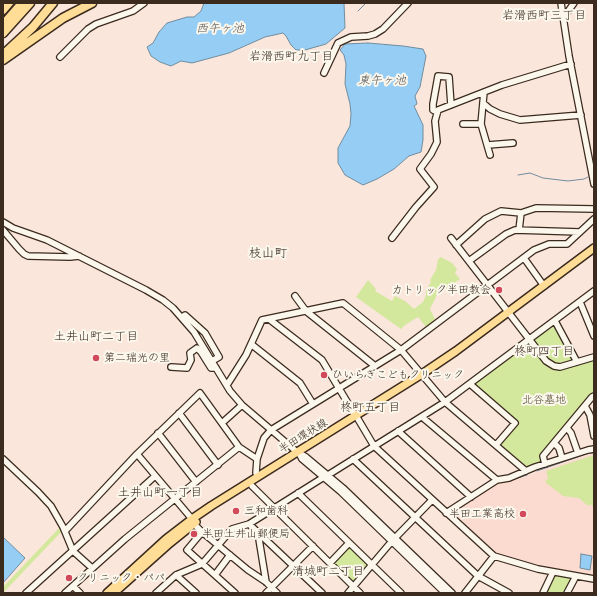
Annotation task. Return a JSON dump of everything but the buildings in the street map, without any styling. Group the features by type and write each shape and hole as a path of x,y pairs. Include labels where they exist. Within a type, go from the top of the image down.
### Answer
{"highway":[{"path":"3,9 8,3"},
{"path":"3,25 22,3"},
{"path":"3,33 30,3"},
{"path":"3,55 33,27 53,3"},
{"path":"3,60 63,18 92,3"}],"main road":[{"name":"半田環状線","path":"510,314 594,248"},
{"name":"半田環状線","path":"114,593 193,522 258,476 423,376 594,254"},
{"name":"半田環状線","path":"107,593 166,539 252,486 298,453"}],"street":[{"path":"60,57 88,29 96,24 133,11 144,3"},
{"path":"324,73 338,43 351,37 375,34 383,29 408,3"},
{"path":"561,3 594,184"},
{"path":"564,17 574,3"},
{"path":"392,238 434,187 420,169 432,154 437,142 434,121 438,110 502,85 571,64"},
{"path":"437,112 433,110 433,104 438,76 449,77 451,104"},
{"path":"484,92 481,124 490,155"},
{"path":"483,103 490,109 500,114 520,120 581,115"},
{"path":"463,124 481,124"},
{"path":"488,145 513,143"},
{"path":"456,245 493,214 506,211 521,213 536,208 594,209"},
{"path":"520,230 521,213"},
{"path":"258,476 256,473 257,459 264,438 271,430 401,350 539,247 544,245 567,244 594,219"},
{"path":"3,224 48,240 163,300 194,332 227,385 242,405 298,453 302,459 326,476 341,492 452,593"},
{"path":"3,230 19,249 28,256 79,256"},
{"path":"469,261 506,234 520,230 580,232"},
{"path":"451,238 546,361 560,367 594,357"},
{"path":"524,258 544,286"},
{"path":"157,593 176,575 202,564 232,529 249,524 445,402 594,291"},
{"path":"295,296 306,311 375,366"},
{"path":"580,302 594,336"},
{"path":"227,385 246,355 262,320 343,303 401,350 445,402 526,471"},
{"path":"270,319 322,360 374,446 494,556 538,569 594,579"},
{"path":"554,321 577,362"},
{"path":"251,344 300,382 313,404"},
{"path":"171,367 187,368 191,360 190,353 197,348 211,368 216,368"},
{"path":"470,384 515,423 496,445"},
{"path":"64,530 137,454 200,393 239,447 257,459"},
{"path":"545,464 543,456 594,396"},
{"path":"222,423 242,405"},
{"path":"585,406 590,415 594,436"},
{"path":"179,413 218,464"},
{"path":"422,417 497,480"},
{"path":"567,428 571,433 578,453"},
{"path":"398,431 471,497"},
{"path":"158,433 196,482"},
{"path":"554,443 562,458"},
{"path":"65,593 125,539 239,447"},
{"path":"446,513 497,480 509,478 562,458 594,449"},
{"path":"137,454 202,532 248,570 266,582 277,593"},
{"path":"3,459 45,499 56,514 72,551 92,568"},
{"path":"353,459 414,518 478,576 509,593"},
{"path":"26,593 156,476"},
{"path":"252,486 360,593"},
{"path":"298,493 401,593"},
{"path":"348,593 394,539 432,500"},
{"path":"249,524 322,593"},
{"path":"202,532 187,550 235,593"},
{"path":"258,533 266,582"},
{"path":"394,539 445,593"},
{"path":"330,563 349,543"},
{"path":"266,593 312,546"},
{"path":"215,575 230,555"},
{"path":"465,593 494,556"},
{"path":"543,593 553,572"},
{"path":"176,575 196,593"},
{"path":"567,593 576,576"},
{"path":"72,586 80,593"}],"shaded area":[{"name":"半田工業高校","path":"590,454 594,454 594,576 537,567 495,554 451,516 452,513 496,484 521,478"}],"green space":[{"path":"441,257 452,263 457,269 455,273 460,279 437,295 430,309 435,319 426,327 418,317 401,329 356,297 368,280 376,289 375,291 392,301 395,296 405,301 414,309 423,302 426,295 426,290 431,282 430,280 436,270 438,259"},
{"path":"553,325 555,326 574,360 573,361 557,365 549,362 533,342"},
{"name":"北谷墓地","path":"529,343 550,366 594,359 594,395 541,463 527,468 499,444 517,423 475,384"},
{"path":"594,455 594,508 590,504 588,506 579,498 563,496 545,482 548,478 546,471"},
{"path":"61,526 63,530 3,593 3,587"},
{"path":"350,546 368,565 352,583 333,563"},
{"path":"554,575 571,577 572,580 565,593 544,593"}],"water":[{"name":"西午ヶ池","path":"204,3 344,3 345,28 326,44 305,50 296,50 283,33 265,37 229,53 192,63 181,61 171,66 160,62 151,56 147,47 153,43 159,32 167,23 187,17 194,17 201,11"},
{"name":"東午ヶ池","path":"368,43 423,49 426,56 420,87 415,96 417,104 414,106 423,125 421,152 409,156 394,169 363,185 345,175 338,163 338,148 350,126 351,114 345,84 346,64 344,55 340,50 345,44"},
{"path":"3,537 25,558 3,583"},
{"path":"581,554 592,556 590,570 580,568"}],"waterway":[{"path":"358,11 366,3"},
{"path":"518,175 530,173 543,178 568,181 588,177"},
{"path":"537,471 589,453 594,453"},
{"path":"512,480 527,475"}],"place":[{"name":"カトリック半田教会","path":"499,290"},
{"name":"第二瑞光の里","path":"96,358"},
{"name":"ひいらぎこどもクリニック","path":"324,375"},
{"name":"三和歯科","path":"236,511"},
{"name":"半田工業高校","path":"523,514"},
{"name":"半田土井山郵便局","path":"194,534"},
{"name":"クリニック・パパ","path":"69,578"}],"district":[{"name":"岩滑西町三丁目","path":"544,16"},
{"name":"岩滑西町九丁目","path":"291,57"},
{"name":"枝山町","path":"268,253"},
{"name":"土井山町二丁目","path":"96,337"},
{"name":"柊町四丁目","path":"544,352"},
{"name":"柊町五丁目","path":"370,408"},
{"name":"土井山町一丁目","path":"160,493"},
{"name":"清城町二丁目","path":"328,572"}]}
